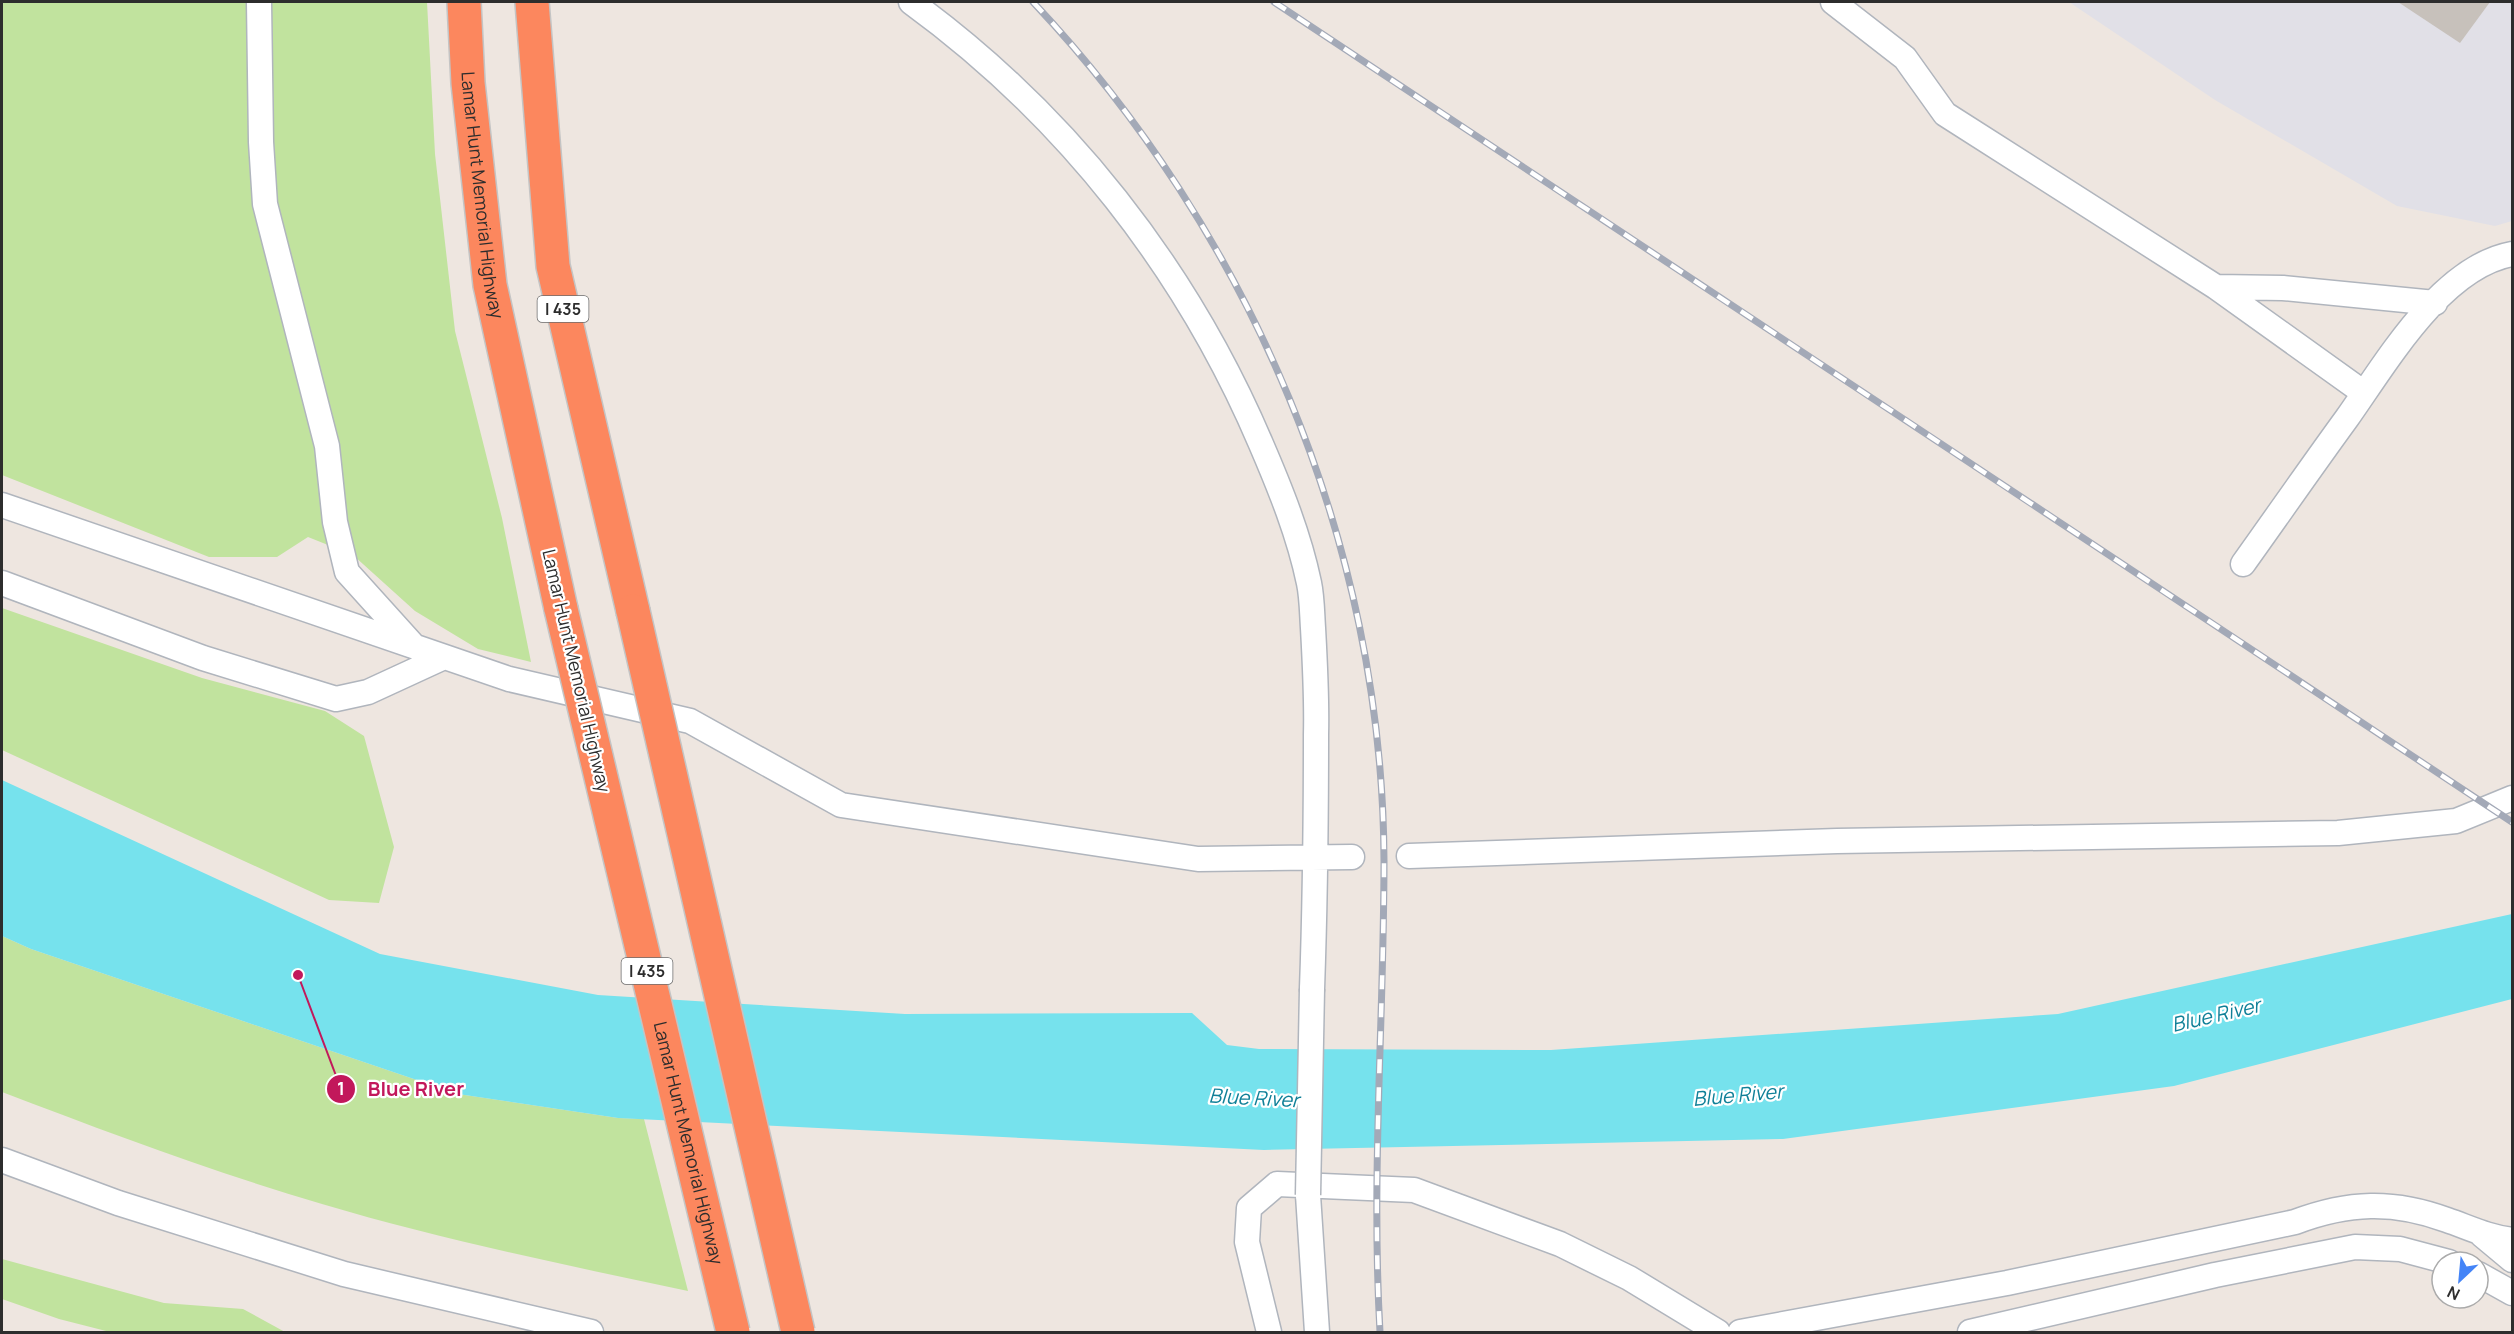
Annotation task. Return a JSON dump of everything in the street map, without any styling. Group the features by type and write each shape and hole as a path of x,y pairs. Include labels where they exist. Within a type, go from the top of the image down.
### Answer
{"highway":[{"name":"Lamar Hunt Memorial Highway","path":"464,2 468,83 490,285 561,609 734,1332"},
{"name":"I 435","path":"532,2 553,266 798,1332"}],"street":[{"path":"259,2 261,142 265,204 327,446 335,522 347,572 413,646"},
{"path":"911,2 948,28 1022,93 1116,198 1184,292 1239,391 1281,490 1310,584 1317,681 1316,858 1308,1196 1317,1332"},
{"path":"1833,2 1905,58 1946,114 2216,287 2364,393"},
{"path":"2243,564 2415,322 2459,279 2503,256 2512,254"},
{"path":"2216,287 2283,288 2435,303"},
{"path":"2,505 509,679 690,721 841,805 1198,858 1352,857"},
{"path":"2,583 202,658 336,699 368,692 444,657"},
{"path":"1409,856 1837,841 2338,833 2456,821 2512,798"},
{"path":"2,1160 118,1203 344,1274 591,1332"},
{"path":"1269,1332 1247,1242 1250,1208 1276,1184 1414,1190 1560,1244 1629,1278 1718,1332"},
{"path":"1740,1332 2007,1283 2295,1222 2322,1212 2362,1206 2405,1207 2482,1234 2512,1240"},
{"path":"2482,1234 2490,1245 2512,1260"},
{"path":"1970,1332 2215,1275 2355,1247 2400,1249 2430,1257"},
{"path":"2490,1281 2512,1293"}],"shaded area":[{"path":"2069,2 2512,2 2512,221 2495,226 2397,206 2215,100"}],"green space":[{"path":"2,2 427,2 435,154 455,331 502,518 531,662 478,649 415,611 353,555 308,537 277,557 209,557 2,475"},
{"path":"2,608 202,678 325,711 364,736 394,847 379,903 329,900 2,750"},
{"path":"2,936 31,949 458,1094 618,1118 644,1119 688,1291 550,1262 322,1204 121,1137 2,1092"},
{"path":"2,1259 164,1303 243,1309 285,1332 110,1332 59,1319 2,1299"}],"water":[{"name":"Blue River","path":"2,780 380,954 598,995 905,1014 1192,1013 1227,1045 1259,1049 1551,1050 2058,1014 2512,914 2512,999 2174,1086 1783,1139 1264,1150 618,1118 458,1094 31,949 2,936"}],"building":[{"path":"2398,2 2490,2 2460,43"}],"railway":[{"path":"1033,2 1110,92 1179,188 1239,291 1289,398 1329,510 1359,625 1377,742 1384,861 1377,1155 1380,1332"},
{"path":"1274,2 2512,822"}],"place":[{"name":"Blue River","path":"298,975"}]}
